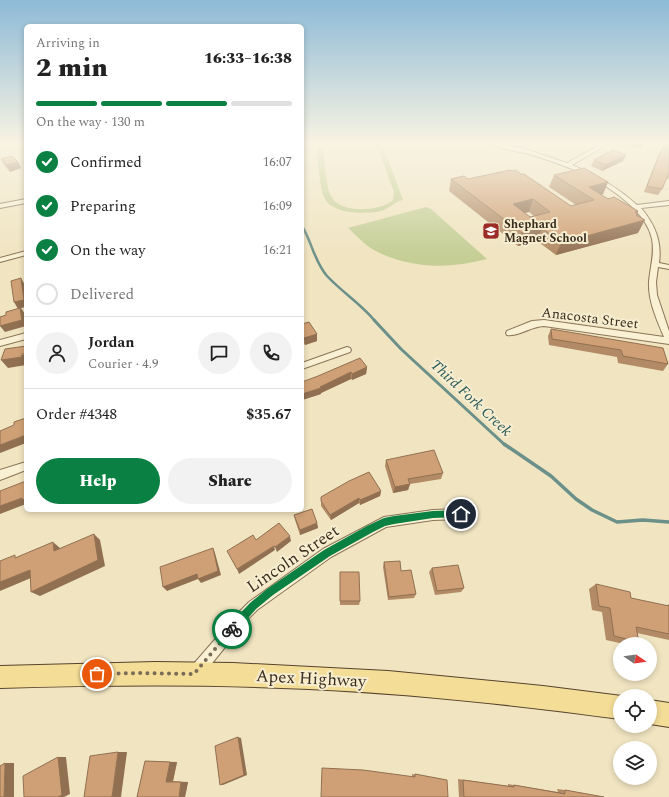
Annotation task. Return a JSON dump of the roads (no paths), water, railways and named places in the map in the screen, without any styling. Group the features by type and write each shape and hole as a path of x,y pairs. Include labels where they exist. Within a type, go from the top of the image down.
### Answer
{"main road":[{"name":"Apex Highway","path":"0,677 139,673 323,679 392,683 540,696 613,706"},
{"path":"657,713 669,715"}],"street":[{"path":"600,180 622,194 636,207 648,221 655,235 658,253 653,290 669,341"},
{"path":"0,206 24,201"},
{"path":"636,207 669,203"},
{"path":"0,260 24,254"},
{"path":"656,265 669,267"},
{"name":"Anacosta Street","path":"510,332 535,323 544,323 669,341"},
{"path":"0,344 24,337"},
{"path":"304,365 348,350"},
{"path":"0,475 24,467"},
{"name":"Lincoln Street","path":"194,674 253,606 327,553 384,522 433,515 461,514"}],"waterway":[{"name":"Third Fork Creek","path":"304,230 316,258 327,276 364,309 375,321"},
{"name":"Third Fork Creek","path":"374,320 401,349 505,445"},
{"name":"Third Fork Creek","path":"504,444 551,476 576,499 592,510 617,522 643,520 669,522"}],"place":[{"name":"Shephard Magnet School","path":"491,231"}]}
